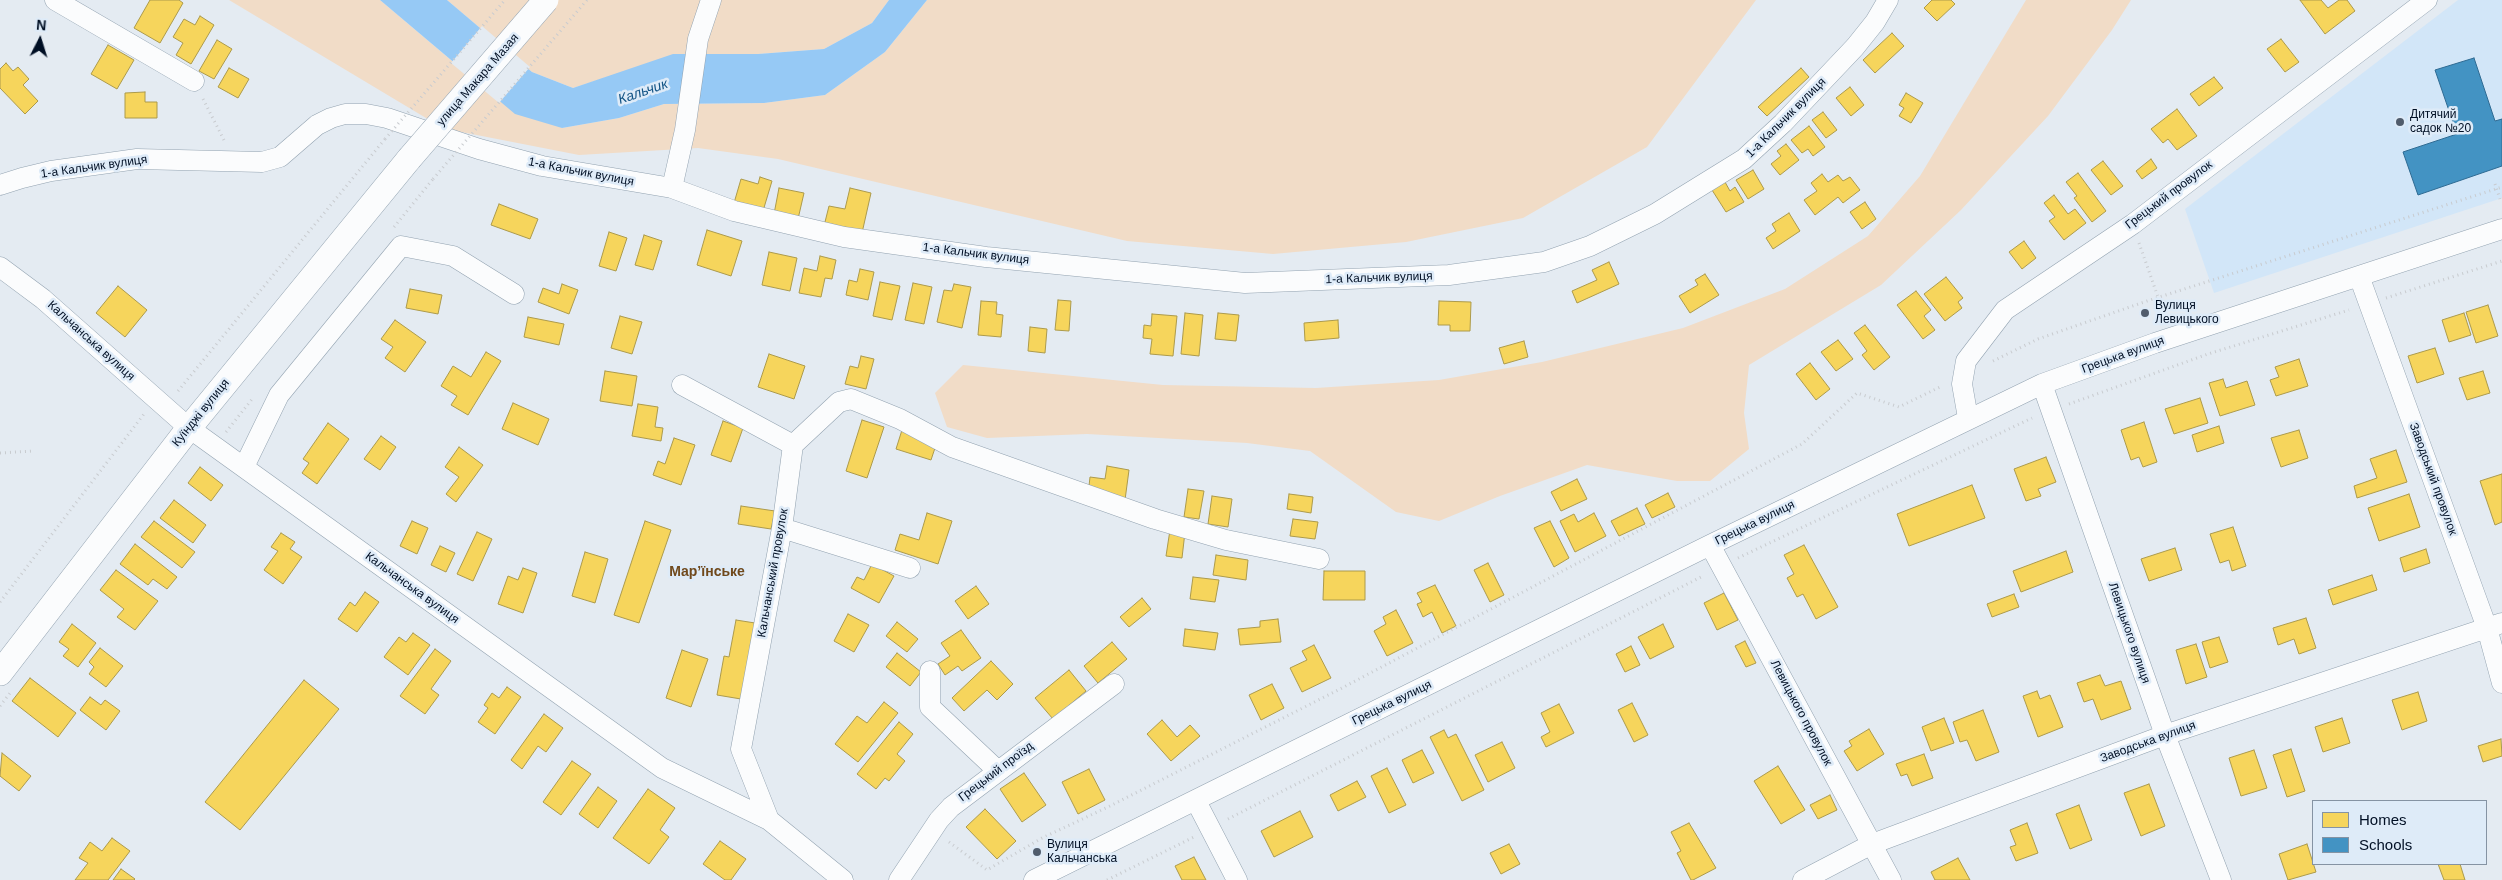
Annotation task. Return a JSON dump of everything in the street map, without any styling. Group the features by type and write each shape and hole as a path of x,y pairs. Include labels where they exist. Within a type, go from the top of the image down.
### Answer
{"main road":[{"name":"улица Макара Мазая","path":"409,159 546,0"},
{"name":"Куїнджі вулиця","path":"0,673 189,428 409,159"}],"street":[{"path":"55,0 194,81"},
{"path":"672,188 685,130 698,39 711,0"},
{"name":"1-а Кальчик вулиця","path":"0,185 51,172 137,160 262,162 280,157 316,125 345,114 366,114 387,118 479,149 542,166 672,188 734,211 844,237 986,257 1245,283 1449,275 1510,268 1551,260 1590,246 1655,214 1744,159 1783,123 1855,46 1875,22 1888,0"},
{"name":"Грецький провулок","path":"1968,418 1962,384 1966,360 2005,310 2132,224 2427,0"},
{"name":"Грецька вулиця","path":"1034,880 1968,418 2042,384 2155,343 2502,229"},
{"path":"244,467 279,395 401,246 453,256 514,294"},
{"name":"Кальчанська вулиця","path":"0,267 43,299 189,428 662,768 769,820 843,880"},
{"name":"Заводський провулок","path":"2359,276 2495,626 2502,683"},
{"name":"Левицького вулиця","path":"2042,384 2165,735 2222,880"},
{"path":"682,385 793,445 839,402 851,398 900,419 952,447 1155,519 1226,540 1319,559"},
{"name":"Кальчанський провулок","path":"769,820 742,749 782,528 793,445"},
{"path":"782,528 910,568"},
{"name":"Левицького провулок","path":"1710,545 1891,880"},
{"name":"Заводська вулиця","path":"1803,880 1872,844 2165,735 2495,626"},
{"path":"930,671 930,707 998,771"},
{"name":"Грецький проїзд","path":"899,880 932,830 951,807 1114,684"},
{"path":"1196,801 1237,880"}],"path":[{"path":"0,602 160,403 505,0"},
{"path":"433,180 587,0"},
{"path":"194,81 220,133"},
{"path":"2495,184 2500,199"},
{"path":"932,830 987,870 1042,838 1110,806 1325,696 1802,444 1857,393 1900,407 2038,339 2158,297 2502,187"},
{"path":"2132,224 2158,297"},
{"path":"1107,880 1722,566 2030,418 2208,354 2502,261"},
{"path":"0,453 33,451"}],"shaded area":[{"path":"229,0 380,0 471,77 431,121"},
{"path":"447,0 537,0 499,44"},
{"path":"556,0 889,0 872,23 824,49 758,54 623,72 573,88 532,72 510,54"},
{"path":"927,0 1756,0 1647,147 1523,218 1406,242 1273,254 1127,241 778,159 698,148 579,155 446,129 483,86 562,128 619,118 664,104 764,103 825,95 885,52"},
{"path":"2026,0 2131,0 2112,30 2048,116 1961,210 1881,285 1749,365 1744,413 1749,449 1710,481 1677,481 1587,465 1500,496 1439,521 1396,512 1310,451 1247,443 1087,434 987,438 947,427 935,393 963,365 1163,385 1316,388 1439,380 1542,362 1683,328 1785,289 1868,236 1920,176"},
{"name":"Дитячий садок №20","path":"2458,0 2502,0 2502,198 2214,293 2185,209"}],"water":[{"name":"Кальчик","path":"380,0 447,0 532,72 573,88 673,54 758,54 824,49 872,23 889,0 927,0 885,52 825,95 764,103 664,104 619,118 562,128 515,114"}],"pier":[{"path":"482,26 530,67 499,103 451,63"}],"building: Homes":[{"path":"150,0 179,0 183,3 160,43 134,28"},
{"path":"1932,0 1951,0 1955,4 1937,21 1924,8"},
{"path":"2300,0 2321,0 2328,8 2339,0 2347,0 2355,11 2325,34"},
{"path":"200,16 214,25 191,64 176,55 183,43 173,37 184,19 195,25"},
{"path":"1892,33 1904,46 1875,73 1863,60"},
{"path":"2281,39 2299,62 2285,72 2267,49"},
{"path":"217,40 232,49 214,79 199,71"},
{"path":"108,45 134,60 117,89 91,74"},
{"path":"6,63 13,71 18,67 29,79 23,85 38,101 25,114 0,88 0,69"},
{"path":"229,68 249,79 238,98 218,87"},
{"path":"1801,68 1809,77 1767,116 1758,107"},
{"path":"2214,77 2223,88 2199,106 2190,94"},
{"path":"1850,87 1864,105 1851,116 1836,98"},
{"path":"145,92 145,102 157,102 157,118 125,118 125,93"},
{"path":"1906,93 1923,103 1911,123 1899,116 1904,108 1899,105"},
{"path":"2177,109 2197,136 2177,150 2168,139 2163,143 2151,129"},
{"path":"1823,112 1837,130 1826,138 1812,120"},
{"path":"1809,126 1825,147 1813,156 1808,149 1802,153 1791,140"},
{"path":"1786,144 1799,160 1780,175 1771,164 1781,156 1777,151"},
{"path":"2151,159 2157,168 2142,179 2136,171"},
{"path":"2103,161 2123,186 2111,195 2091,170"},
{"path":"1753,170 1764,189 1748,199 1736,180"},
{"path":"2078,173 2106,211 2092,222 2074,198 2077,196 2066,182"},
{"path":"1822,174 1828,182 1838,175 1843,181 1850,177 1860,190 1843,203 1838,197 1815,215 1804,200 1817,191 1811,183"},
{"path":"760,177 772,181 763,211 734,203 741,179 758,184"},
{"path":"1725,182 1730,191 1735,187 1744,202 1726,212 1712,190"},
{"path":"779,188 804,193 798,219 774,214"},
{"path":"850,188 871,193 862,233 824,226 829,206 845,209"},
{"path":"2054,195 2068,214 2075,209 2086,223 2064,240 2049,221 2055,217 2044,203"},
{"path":"1865,202 1876,219 1862,229 1850,212"},
{"path":"499,204 538,219 530,239 491,225"},
{"path":"1789,213 1800,231 1773,249 1766,238 1776,231 1772,224"},
{"path":"707,230 742,241 731,276 697,265"},
{"path":"609,232 627,238 616,271 599,266"},
{"path":"644,235 662,241 653,270 635,265"},
{"path":"2024,241 2036,258 2022,269 2009,252"},
{"path":"769,252 797,258 790,291 762,285"},
{"path":"820,256 836,260 832,279 825,278 821,297 799,293 804,268 817,271"},
{"path":"1609,262 1619,284 1577,303 1572,291 1597,280 1592,270"},
{"path":"860,269 874,272 868,300 846,295 849,280 857,282"},
{"path":"1705,274 1719,295 1690,313 1679,296 1698,285 1695,280"},
{"path":"1946,277 1963,298 1958,302 1962,308 1945,321 1924,294"},
{"path":"880,282 900,286 892,320 873,316"},
{"path":"913,283 932,287 924,324 905,320"},
{"path":"562,284 578,290 569,314 538,302 543,288 559,294"},
{"path":"954,284 971,287 962,328 937,322 944,290 952,291"},
{"path":"118,286 147,310 125,337 96,313"},
{"path":"410,289 442,295 438,314 406,308"},
{"path":"1916,291 1931,310 1924,316 1935,330 1923,339 1897,305"},
{"path":"1058,300 1071,301 1069,331 1055,330"},
{"path":"981,301 997,302 996,314 1003,315 1001,337 978,335"},
{"path":"1439,301 1471,302 1470,331 1450,331 1450,325 1438,325"},
{"path":"2488,305 2498,336 2476,343 2466,312"},
{"path":"1185,313 1203,315 1199,356 1181,354"},
{"path":"1218,313 1239,315 1236,341 1215,339"},
{"path":"2464,313 2471,335 2449,342 2442,320"},
{"path":"1152,314 1177,316 1173,356 1150,354 1152,339 1143,338 1144,325 1151,326"},
{"path":"620,316 642,322 632,354 611,348"},
{"path":"528,317 564,324 559,345 524,337"},
{"path":"395,320 426,342 405,372 385,358 393,347 381,339"},
{"path":"1338,320 1339,338 1305,341 1304,323"},
{"path":"1865,325 1890,357 1874,370 1862,355 1867,351 1854,333"},
{"path":"1030,327 1047,329 1045,353 1028,351"},
{"path":"1838,340 1853,359 1836,371 1821,352"},
{"path":"1524,341 1528,357 1504,364 1499,348"},
{"path":"2435,348 2444,374 2417,383 2408,356"},
{"path":"486,352 501,361 468,415 451,405 457,396 441,386 453,366 471,377"},
{"path":"769,354 805,366 794,399 758,387"},
{"path":"861,356 874,359 866,389 845,384 850,366 858,368"},
{"path":"2299,359 2308,386 2276,396 2270,380 2279,377 2275,367"},
{"path":"1810,363 1830,389 1816,400 1796,374"},
{"path":"605,371 637,376 632,406 600,401"},
{"path":"2483,371 2490,393 2467,400 2459,378"},
{"path":"2223,379 2226,388 2247,381 2255,405 2220,416 2209,383"},
{"path":"2200,398 2208,423 2174,434 2165,409"},
{"path":"513,403 549,419 538,445 502,429"},
{"path":"638,404 658,407 655,427 663,428 661,441 632,436"},
{"path":"862,420 884,427 867,478 846,471"},
{"path":"723,421 743,428 731,462 711,455"},
{"path":"2144,422 2157,462 2143,467 2139,457 2131,460 2121,430"},
{"path":"328,423 349,439 317,484 302,473 309,463 303,459"},
{"path":"2219,426 2224,443 2197,452 2192,435"},
{"path":"902,430 937,442 931,460 896,449"},
{"path":"2299,430 2308,458 2281,467 2271,438"},
{"path":"381,436 396,447 380,470 364,459"},
{"path":"674,438 695,445 681,485 653,475 658,461 665,464"},
{"path":"459,447 483,465 456,502 446,494 459,477 445,467"},
{"path":"2396,450 2407,482 2357,498 2354,486 2377,478 2370,459"},
{"path":"2046,457 2056,482 2038,489 2041,496 2026,501 2014,469"},
{"path":"1107,466 1129,470 1125,500 1088,495 1090,477 1105,479"},
{"path":"200,467 223,485 211,501 188,483"},
{"path":"2502,474 2502,522 2495,525 2480,481"},
{"path":"1577,479 1587,499 1561,511 1551,492"},
{"path":"1972,485 1985,518 1909,546 1897,514"},
{"path":"1188,489 1204,491 1199,519 1184,517"},
{"path":"1668,493 1675,507 1652,518 1645,505"},
{"path":"1289,494 1313,497 1311,513 1287,509"},
{"path":"2409,494 2420,527 2379,541 2368,508"},
{"path":"1212,496 1232,499 1228,527 1208,524"},
{"path":"174,500 206,525 193,543 160,518"},
{"path":"741,506 775,511 771,529 738,524"},
{"path":"1637,508 1645,524 1619,536 1611,521"},
{"path":"927,513 952,521 938,564 895,550 900,534 919,540"},
{"path":"1594,513 1606,536 1575,552 1560,521 1574,514 1578,522"},
{"path":"1293,519 1318,522 1315,539 1290,536"},
{"path":"154,521 195,552 182,568 141,537"},
{"path":"412,521 428,528 417,554 400,546"},
{"path":"645,521 671,530 639,623 614,615"},
{"path":"1550,521 1569,558 1554,567 1534,528"},
{"path":"2233,527 2246,566 2232,571 2229,560 2220,563 2210,534"},
{"path":"1170,530 1185,532 1182,558 1166,556"},
{"path":"477,532 492,539 473,581 457,574"},
{"path":"281,533 295,542 290,549 302,557 283,584 264,570 278,551 271,547"},
{"path":"135,544 177,577 167,589 153,579 148,585 120,564"},
{"path":"1804,545 1838,607 1816,619 1803,594 1797,597 1787,578 1794,574 1784,555"},
{"path":"440,546 455,553 446,572 431,565"},
{"path":"2175,548 2182,570 2149,581 2141,559"},
{"path":"2426,549 2430,563 2404,572 2400,558"},
{"path":"2066,551 2073,572 2021,592 2013,571"},
{"path":"585,552 608,559 595,603 572,596"},
{"path":"1216,555 1248,560 1246,580 1213,575"},
{"path":"1488,563 1504,595 1490,602 1474,570"},
{"path":"872,564 894,576 879,603 851,588 857,577 864,580"},
{"path":"523,568 537,573 523,613 498,604 508,576 518,580"},
{"path":"116,570 158,601 135,630 117,617 124,609 100,590"},
{"path":"1324,571 1365,571 1365,600 1323,600"},
{"path":"2372,575 2377,590 2333,605 2328,590"},
{"path":"1193,577 1219,580 1215,602 1190,599"},
{"path":"1435,585 1456,626 1442,633 1432,612 1423,617 1417,604 1422,602 1417,593"},
{"path":"976,586 989,604 968,619 955,601"},
{"path":"365,592 379,602 357,632 338,619 350,602 355,606"},
{"path":"1724,593 1738,620 1717,630 1704,603"},
{"path":"2014,594 2019,607 1992,617 1987,604"},
{"path":"1142,598 1151,609 1129,627 1120,617"},
{"path":"1396,610 1413,643 1387,656 1374,631 1386,624 1383,617"},
{"path":"848,614 869,625 854,652 834,641"},
{"path":"2306,618 2316,648 2299,654 2294,639 2278,645 2273,628"},
{"path":"1278,619 1281,642 1240,645 1238,629 1260,627 1260,621"},
{"path":"736,620 755,623 741,699 717,695 724,656 729,657"},
{"path":"897,622 918,639 907,652 886,636"},
{"path":"72,624 96,643 78,667 63,656 69,649 59,642"},
{"path":"1663,624 1674,647 1650,659 1638,637"},
{"path":"1185,629 1218,633 1215,650 1183,646"},
{"path":"961,630 981,658 962,671 958,666 945,675 938,664 950,656 941,643"},
{"path":"413,633 430,645 408,675 384,657 399,637 406,642"},
{"path":"2219,637 2228,662 2210,668 2202,642"},
{"path":"1745,641 1756,663 1746,667 1735,646"},
{"path":"1112,642 1127,659 1098,683 1084,666"},
{"path":"2196,644 2207,677 2186,684 2176,650"},
{"path":"1314,645 1331,678 1302,692 1290,668 1307,660 1302,651"},
{"path":"1631,646 1640,665 1625,672 1616,654"},
{"path":"100,648 123,666 106,687 89,674 94,667 89,662"},
{"path":"435,649 451,661 431,689 439,695 425,714 400,696"},
{"path":"682,650 708,659 691,707 666,698"},
{"path":"897,653 921,672 910,686 886,667"},
{"path":"991,661 1013,684 997,700 987,690 964,711 952,698"},
{"path":"1069,670 1086,691 1053,719 1035,698"},
{"path":"2100,675 2105,686 2121,681 2131,709 2101,720 2093,699 2084,702 2077,683"},
{"path":"30,678 76,713 58,737 12,701"},
{"path":"304,680 339,709 240,830 205,802"},
{"path":"1272,684 1284,708 1261,720 1249,695"},
{"path":"507,687 521,697 495,734 478,722 488,708 484,705 492,693 499,698"},
{"path":"2037,691 2040,699 2050,695 2063,727 2038,737 2023,696"},
{"path":"2418,692 2427,721 2402,730 2392,700"},
{"path":"90,697 101,705 105,700 120,711 106,730 80,710"},
{"path":"884,702 898,713 858,762 835,744 857,716 867,723"},
{"path":"1632,703 1648,735 1634,742 1618,710"},
{"path":"1559,704 1574,733 1546,747 1541,737 1550,732 1541,713"},
{"path":"1983,710 1999,752 1976,761 1967,740 1960,742 1953,722"},
{"path":"544,714 563,728 546,752 538,746 522,769 511,760"},
{"path":"1944,718 1954,743 1931,751 1922,727"},
{"path":"2342,718 2350,743 2323,752 2315,727"},
{"path":"1162,720 1177,737 1190,725 1200,736 1171,761 1147,734"},
{"path":"899,722 913,734 897,754 905,761 889,781 885,778 876,789 857,774"},
{"path":"1869,729 1884,754 1857,771 1844,751 1852,746 1849,741"},
{"path":"1444,730 1448,738 1456,734 1484,790 1462,801 1430,737"},
{"path":"2501,739 2502,756 2483,762 2478,746"},
{"path":"1502,742 1515,768 1488,782 1475,755"},
{"path":"2291,749 2305,791 2287,797 2273,755"},
{"path":"1422,750 1434,773 1413,783 1402,760"},
{"path":"2254,750 2267,788 2241,796 2229,758"},
{"path":"2,753 31,776 19,791 0,776"},
{"path":"1924,754 1933,778 1912,786 1907,774 1901,776 1896,764"},
{"path":"572,761 591,774 561,815 543,802"},
{"path":"1778,766 1805,810 1781,824 1754,781"},
{"path":"1387,768 1406,805 1389,813 1371,776"},
{"path":"1089,769 1105,800 1078,814 1062,782"},
{"path":"1024,773 1046,805 1022,822 1000,789"},
{"path":"1357,781 1366,797 1338,811 1330,795"},
{"path":"2149,784 2165,826 2141,836 2124,793"},
{"path":"598,787 617,801 598,828 579,814"},
{"path":"648,789 675,808 660,830 669,837 649,864 613,838"},
{"path":"1830,795 1837,810 1818,819 1810,805"},
{"path":"2079,805 2092,840 2070,849 2056,814"},
{"path":"985,809 1016,841 997,859 966,827"},
{"path":"1300,811 1313,837 1274,857 1261,831"},
{"path":"1689,823 1716,868 1693,880 1691,880 1677,853 1681,851 1671,832"},
{"path":"2027,823 2038,853 2016,861 2010,847 2016,845 2010,830"},
{"path":"112,838 130,851 108,880 75,880 88,863 79,858 90,842 102,851"},
{"path":"720,841 746,859 731,880 725,880 703,864"},
{"path":"1509,844 1520,864 1501,874 1490,853"},
{"path":"2307,844 2312,865 2314,865 2316,872 2288,880 2279,854"},
{"path":"1194,857 1206,880 1182,880 1175,866"},
{"path":"1958,858 1970,880 1935,880 1931,872"},
{"path":"2438,865 2460,865 2465,880 2444,880"},
{"path":"121,869 135,879 113,880"}],"building: Schools":[{"path":"2474,58 2495,121 2502,119 2502,166 2418,195 2403,152 2457,134 2435,70"}],"place":[{"name":"Дитячий садок №20","path":"2400,122"},
{"name":"Вулиця Левицького","path":"2145,313"},
{"name":"Вулиця Кальчанська","path":"1037,852"}],"district":[{"name":"Мар’їнське","path":"707,572"}]}
